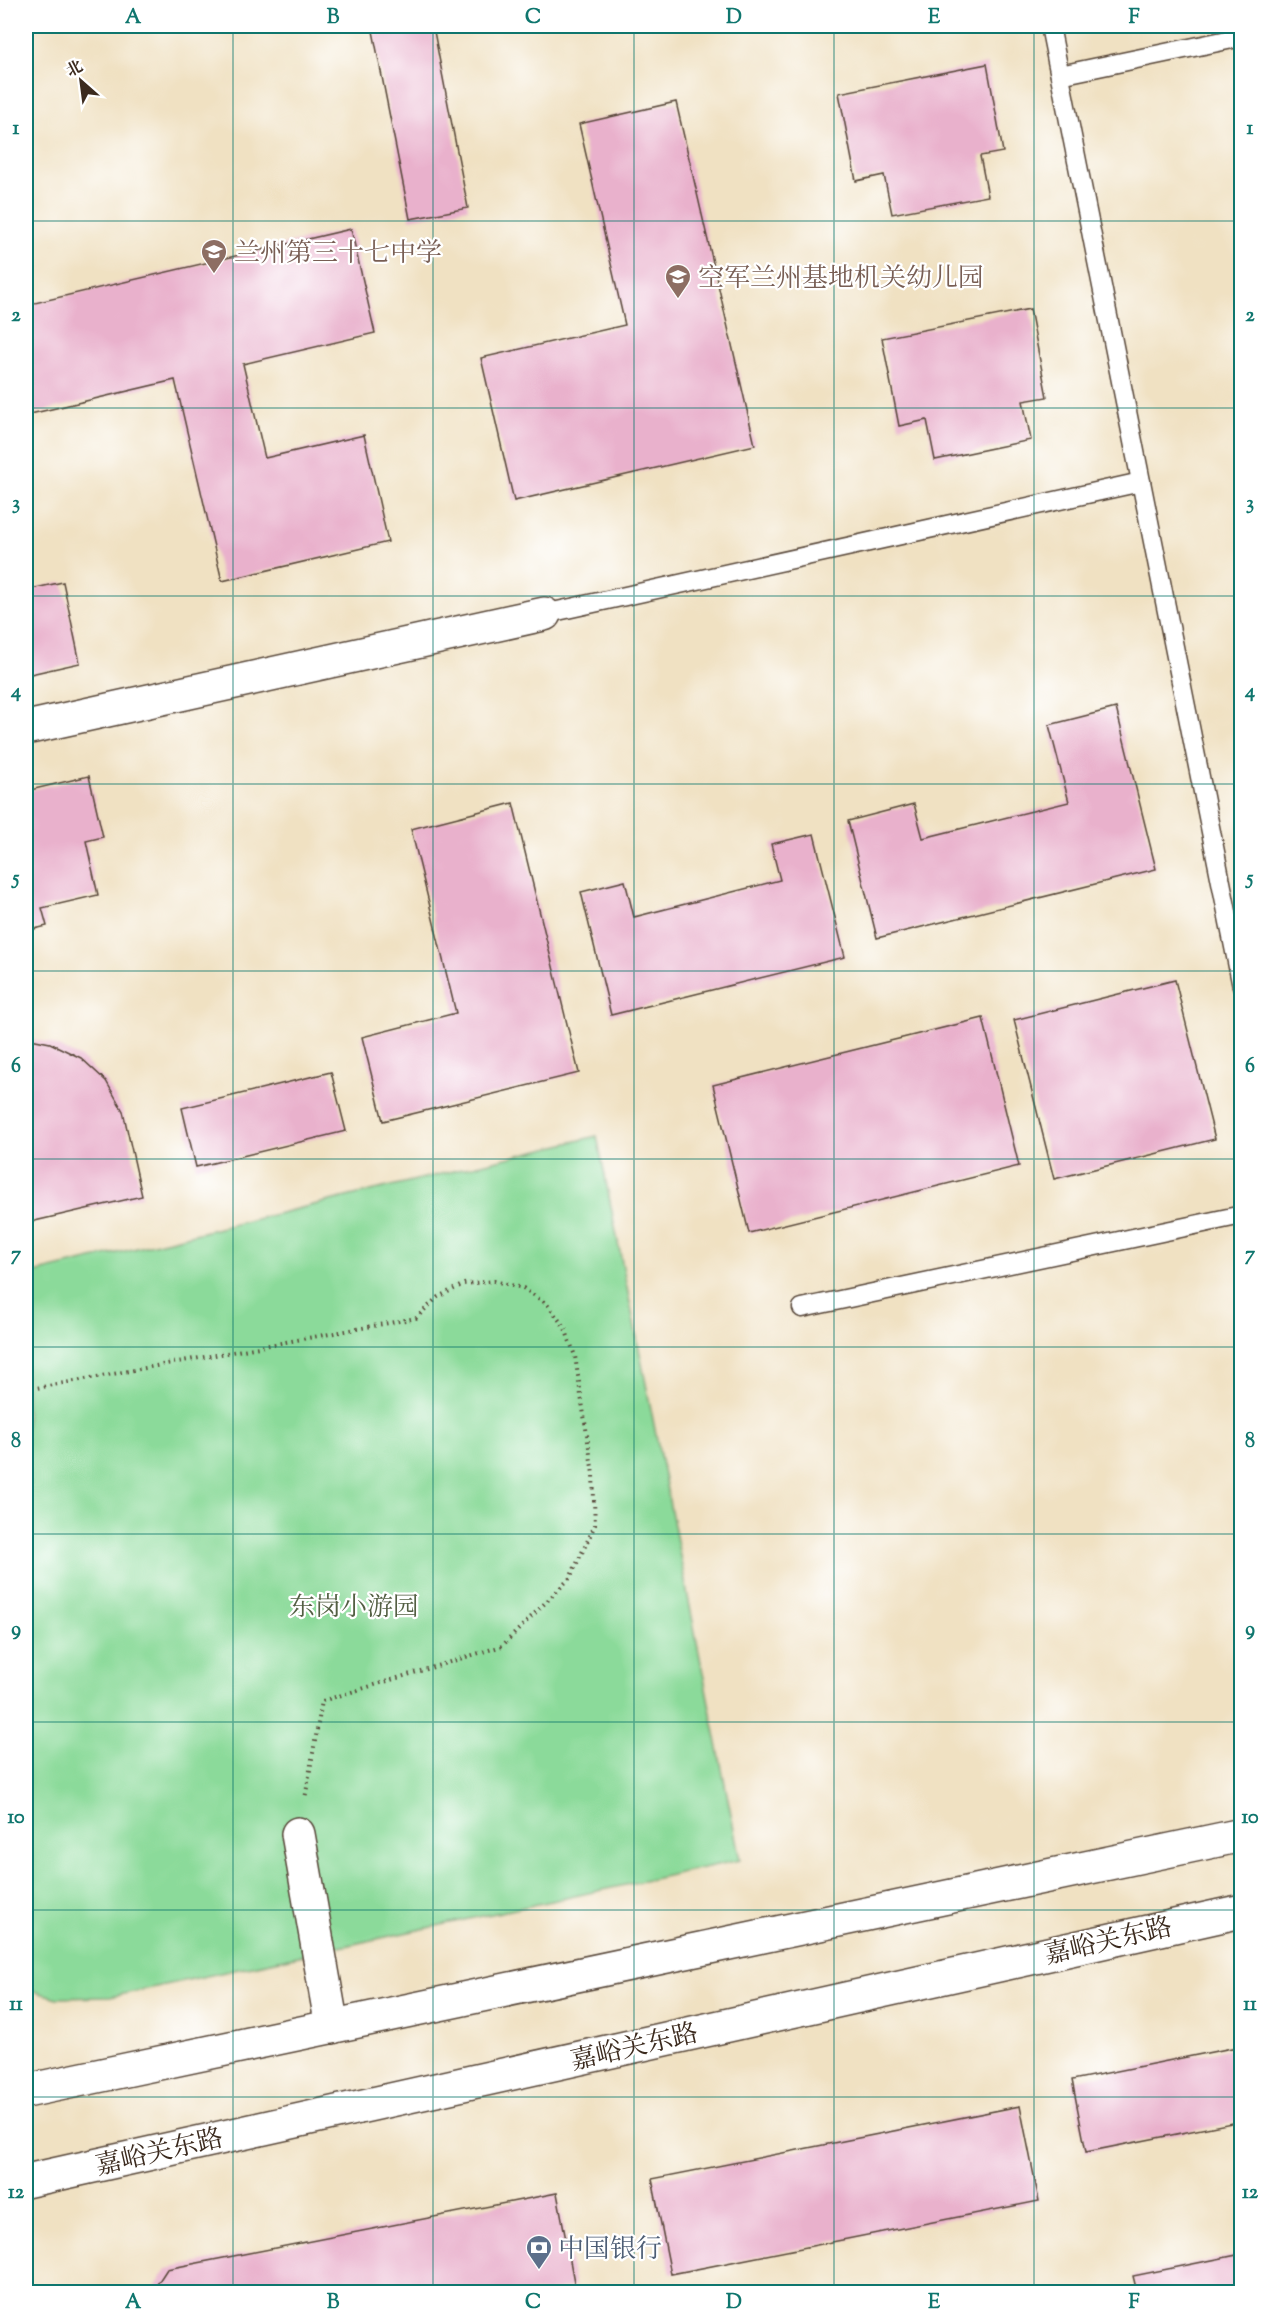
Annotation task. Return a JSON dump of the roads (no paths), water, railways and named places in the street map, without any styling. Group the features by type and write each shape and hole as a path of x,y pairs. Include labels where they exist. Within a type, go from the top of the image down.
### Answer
{"main road":[{"path":"26,728 544,614"},
{"path":"298,1834 332,2027"},
{"path":"26,2091 1242,1834"},
{"name":"嘉峪关东路","path":"26,2181 1242,1911"}],"lane":[{"path":"1050,26 1242,987"},
{"path":"1060,75 1242,37"},
{"path":"544,614 1142,482"},
{"path":"802,1308 1242,1215"}],"place":[{"name":"兰州第三十七中学","path":"214,275"},
{"name":"空军兰州基地机关幼儿园","path":"678,300"},
{"name":"中国银行","path":"539,2271"}],"park label":[{"name":"东岗小游园","path":"354,1606"}]}
